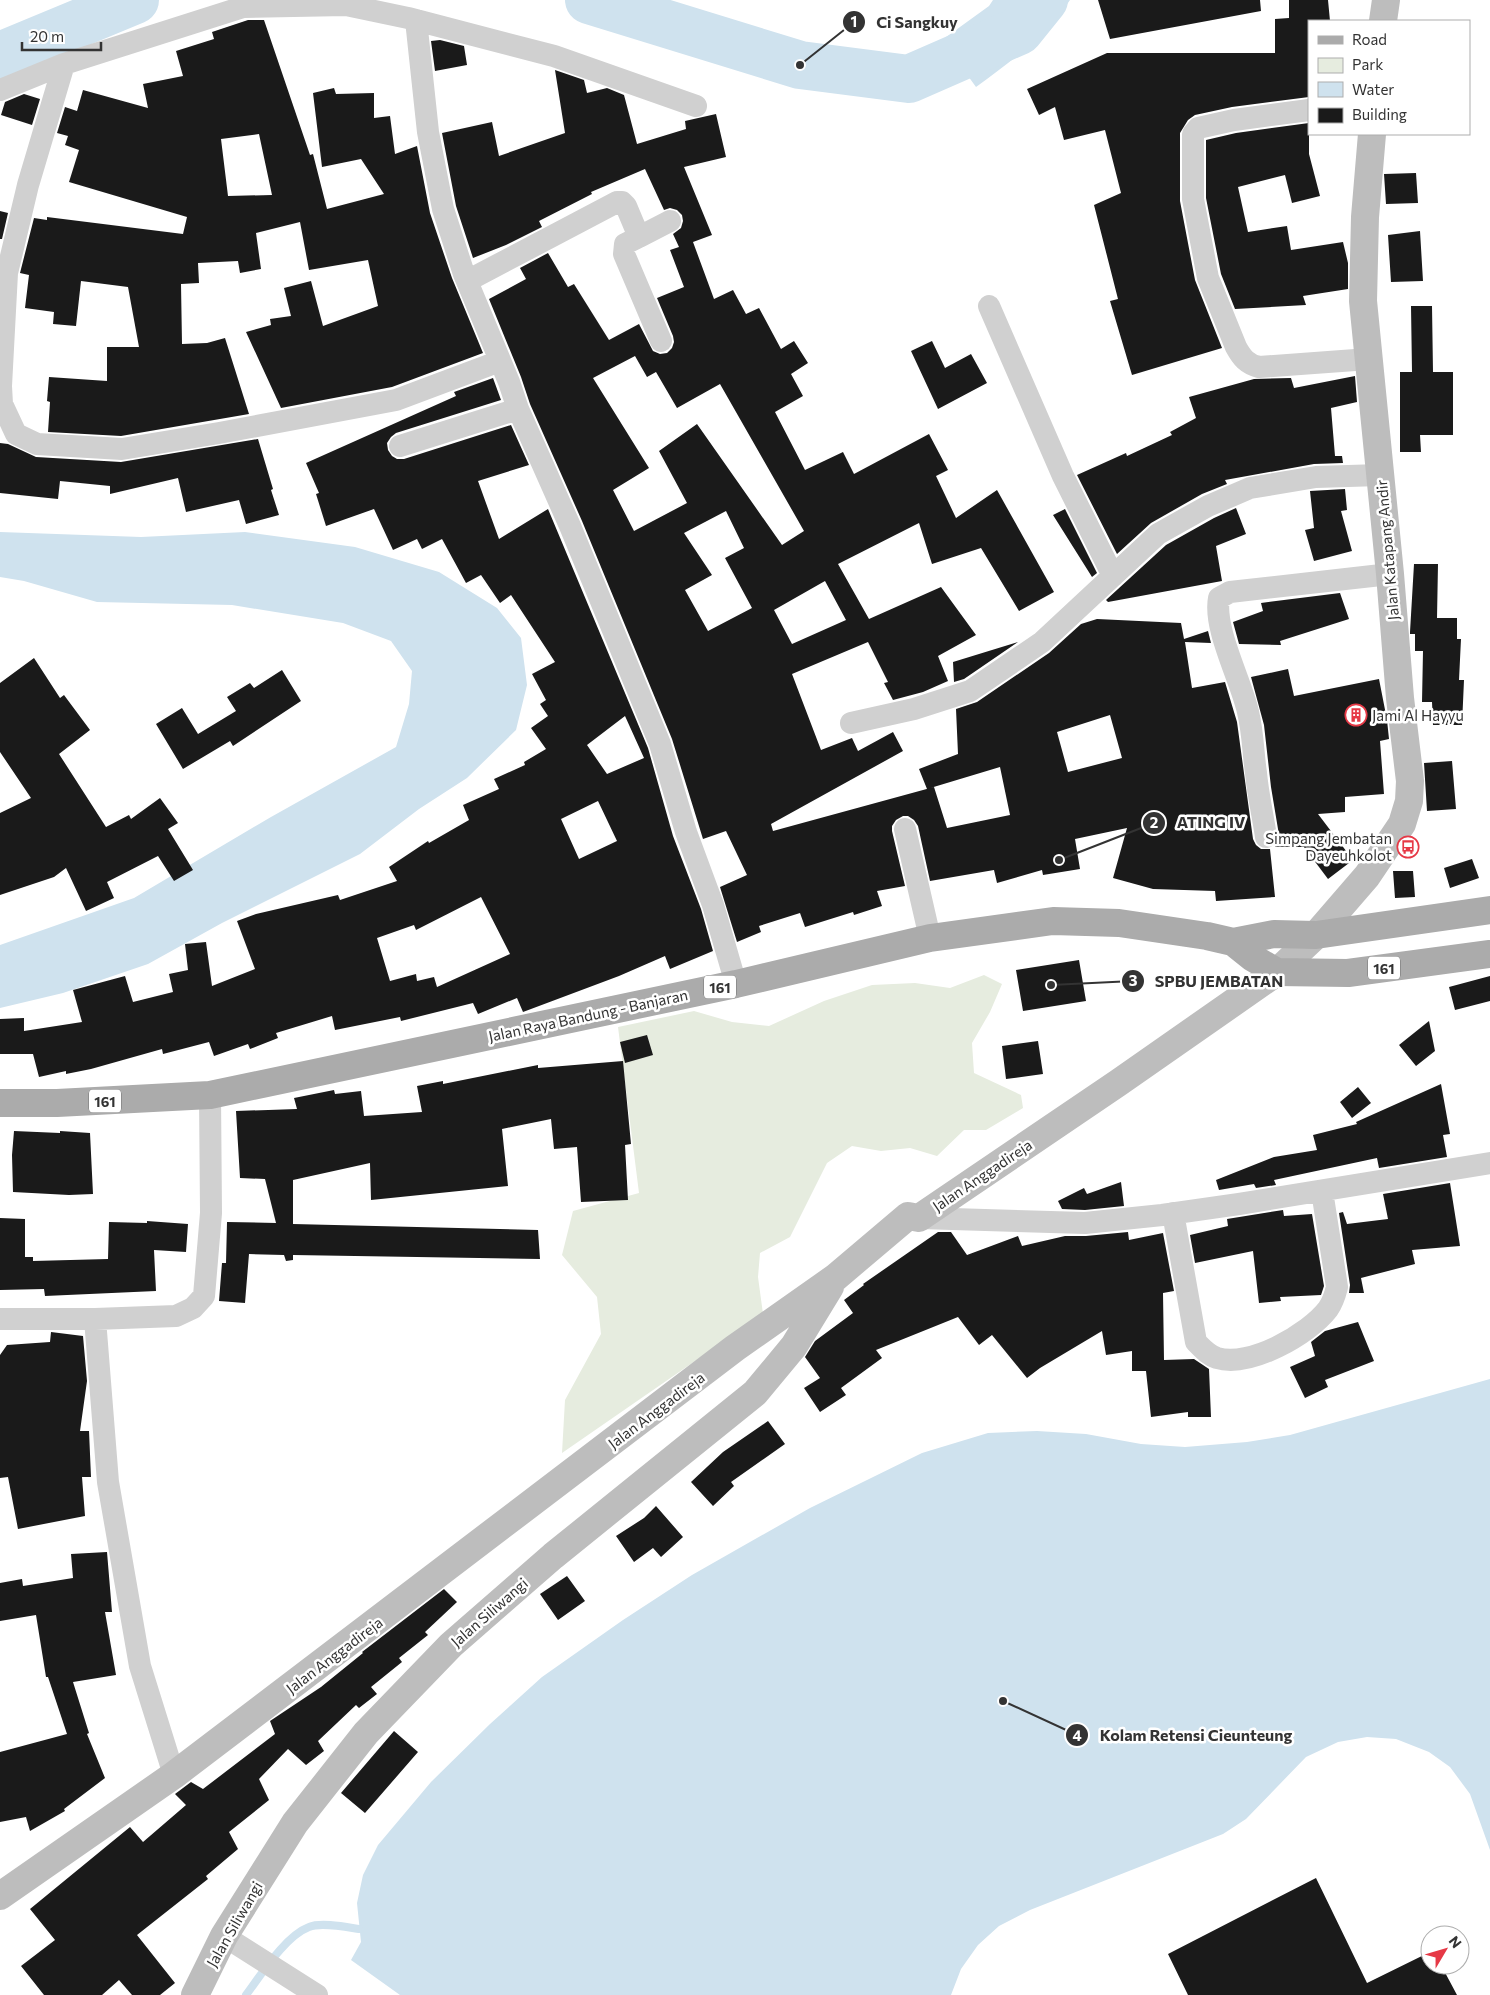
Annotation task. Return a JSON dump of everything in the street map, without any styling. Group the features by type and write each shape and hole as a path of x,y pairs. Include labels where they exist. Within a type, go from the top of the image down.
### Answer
{"main road":[{"path":"1383,20 1386,0"},
{"name":"Jalan Katapang Andir","path":"1316,935 1367,876 1402,824 1409,801 1410,781 1400,698 1390,574 1363,301 1365,217 1372,135"},
{"name":"Jalan Raya Bandung - Banjaran","path":"0,1103 57,1103 210,1095 736,984 930,938 1053,921 1120,923 1172,930 1233,942 1274,934 1316,935 1490,910"},
{"name":"Jalan Anggadireja","path":"0,1896 174,1775 735,1348 836,1277 908,1216 919,1218 1118,1083 1277,972 1316,935"},
{"name":"Jalan Raya Bandung - Banjaran","path":"1233,942 1253,958 1277,972"},
{"name":"161","path":"1277,972 1348,972 1490,954"},
{"name":"Jalan Siliwangi","path":"195,1995 224,1936 295,1823 366,1733 451,1645 553,1556 755,1393 794,1346 836,1277"}],"street":[{"path":"0,90 64,64 243,7 346,5 416,20 554,56 696,106"},
{"path":"416,20 428,132 444,209 467,281 518,409 570,526 660,744 686,832 713,905 736,984"},
{"path":"64,64 28,185 7,274 1,386 2,404 16,434 37,444 122,449 396,400 500,361"},
{"path":"1308,110 1234,120 1198,128 1193,134 1193,199 1208,278 1236,347 1242,357 1252,366 1368,359"},
{"path":"467,281 617,202 622,202 626,206 639,237"},
{"path":"661,341 624,254 625,244 670,221"},
{"path":"989,306 1063,476 1113,576"},
{"path":"400,446 518,409"},
{"path":"851,723 914,709 970,691 1042,642 1158,534 1208,506 1250,488 1316,477 1380,475"},
{"path":"1266,837 1259,802 1251,725 1226,647 1218,609 1219,598 1230,592 1390,574"},
{"path":"905,829 930,938"},
{"path":"0,1319 95,1319 176,1316 193,1308 204,1296 212,1213 210,1095"},
{"path":"919,1218 1085,1223 1173,1213 1322,1191 1490,1163"},
{"path":"1173,1213 1196,1342 1206,1353 1218,1358 1244,1358 1279,1348 1328,1310 1334,1299 1336,1288 1322,1191"},
{"path":"95,1319 110,1492 140,1666 174,1775"},
{"path":"224,1936 317,1995"}],"green space":[{"path":"984,975 1002,984 990,1012 972,1043 974,1073 1021,1095 1023,1108 986,1130 964,1130 937,1156 910,1148 881,1151 852,1146 827,1163 790,1237 760,1253 758,1277 763,1314 562,1453 565,1400 601,1334 597,1297 562,1255 573,1211 639,1193 618,1027 694,1011 732,1022 769,1026 824,1001 872,985 915,983 950,988"}],"water":[{"path":"993,0 1070,0 1039,37 1015,58 976,87 942,40 989,6"},
{"path":"0,532 141,537 245,532 355,547 439,572 497,608 521,638 527,685 516,730 467,778 419,809 360,854 222,923 148,964 63,993 0,1008 0,945 134,898 271,817 396,747 409,704 412,671 391,641 343,623 232,605 97,602 24,581 0,577"},
{"path":"1490,1379 1490,1850 1470,1794 1450,1767 1429,1752 1396,1739 1367,1737 1338,1742 1306,1757 1246,1819 1223,1834 1030,1910 999,1926 978,1945 961,1969 951,1995 400,1995 351,1960 361,1942 357,1903 363,1875 378,1845 431,1782 490,1724 542,1677 623,1620 692,1575 810,1508 922,1453 988,1433 1037,1431 1086,1434 1141,1444 1185,1447 1247,1442 1290,1435"}],"building":[{"path":"1098,0 1260,0 1261,11 1110,39"},
{"path":"1289,0 1328,0 1330,20 1308,20 1308,97 1232,107 1195,115 1188,120 1180,133 1180,201 1195,280 1222,348 1132,375 1110,301 1118,299 1094,205 1121,193 1105,130 1064,140 1055,107 1039,115 1027,89 1107,53 1275,53 1275,19 1289,18"},
{"path":"248,20 264,20 310,155 313,154 327,209 384,194 361,159 322,167 313,93 334,88 336,94 374,93 374,118 390,116 395,154 417,146 430,213 452,278 483,353 392,387 281,408 246,332 271,325 270,319 291,316 284,288 311,281 323,326 378,306 368,260 309,270 300,222 256,233 261,269 240,273 238,261 198,263 199,283 181,284 182,344 207,343 225,338 249,414 121,436 48,432 50,402 47,401 49,377 107,381 107,347 139,347 128,287 81,281 76,326 53,324 54,312 25,308 29,275 20,273 34,218 47,220 47,217 183,234 187,217 69,182 79,150 65,145 68,136 57,133 65,107 77,111 83,90 148,108 143,84 183,76 176,51 214,39 212,32","holes":["259,134 272,195 228,196 221,139"]},
{"path":"440,40 464,46 467,65 435,71 431,41"},
{"path":"555,70 584,80 587,93 607,88 624,95 637,144 686,129 685,121 716,114 726,157 684,167 712,235 693,242 714,299 733,290 746,314 759,308 781,349 794,341 808,363 791,374 803,396 775,412 805,470 843,452 854,474 929,434 948,470 936,476 956,518 997,490 1054,592 1019,611 981,548 932,564 919,523 838,564 869,619 941,587 976,635 938,656 948,681 923,692 893,700 884,683 888,682 868,642 792,674 821,750 852,738 858,751 893,732 903,751 771,824 773,831 927,789 919,769 958,754 956,709 977,702 1049,653 1081,624 1097,619 1181,623 1184,639 1208,631 1211,643 1185,642 1192,688 1225,682 1237,722 1253,839 1261,849 1270,849 1275,897 1216,901 1215,891 1153,889 1113,878 1127,828 1075,839 1080,869 1043,875 1042,870 997,883 994,870 930,881 918,826 908,816 903,816 896,820 892,826 892,831 905,886 877,891 882,906 854,915 853,912 805,927 800,913 759,926 761,932 737,942 720,887 747,875 726,831 703,839 672,739 582,521 530,404 489,299 526,279 520,268 548,253 568,287 574,284 609,340 639,324 653,351 660,354 667,353 672,348 673,336 657,298 684,287 670,250 679,247 673,234 681,228 682,215 677,210 670,208 664,210 645,169 591,192 592,194 539,221 542,227 506,245 473,258 456,206 442,133 492,122 499,156 565,133","holes":["635,356 647,377 656,372 677,408 720,384 804,531 782,545 697,424 659,451 687,503 634,531 613,490 649,468 593,378","726,511 744,548 725,558 752,608 708,631 685,590 712,575 684,533","825,581 846,620 792,644 774,610","1110,715 1122,758 1068,772 1057,732","1000,767 1010,815 947,828 934,787 930,788"]},
{"path":"24,94 40,99 32,125 1,115 5,102"},
{"path":"1308,123 1309,154 1320,196 1292,203 1285,175 1238,187 1248,232 1287,226 1291,250 1343,242 1348,263 1348,289 1303,296 1306,305 1235,309 1221,274 1206,198 1206,140 1236,133"},
{"path":"1416,173 1418,203 1386,204 1384,174"},
{"path":"0,211 8,213 2,239 0,239"},
{"path":"1420,231 1423,281 1391,282 1388,235"},
{"path":"1411,306 1432,306 1433,372 1453,372 1453,435 1420,435 1421,452 1400,452 1400,372 1412,372"},
{"path":"932,341 945,368 971,354 987,383 938,409 911,351"},
{"path":"1355,376 1357,402 1331,408 1335,456 1342,456 1343,463 1314,464 1225,480 1227,484 1202,494 1151,523 1117,554 1077,475 1126,453 1127,456 1172,435 1170,432 1196,418 1189,397 1254,379 1291,378 1294,388"},
{"path":"493,378 501,400 396,433 387,443 388,450 397,459 404,459 511,425 529,465 478,481 499,539 548,509 648,748 673,836 701,909 713,951 670,969 665,956 619,976 523,1012 517,998 478,1014 473,1003 401,1021 400,1017 335,1030 332,1016 276,1033 278,1038 250,1049 248,1044 214,1056 209,1042 163,1054 162,1049 91,1069 66,1074 66,1071 39,1077 33,1054 0,1054 0,1019 24,1018 24,1031 82,1022 73,990 125,976 133,1002 173,992 169,974 188,970 185,944 206,942 212,986 255,969 237,921 256,914 338,895 340,900 397,881 389,867 428,841 429,843 469,820 463,805 499,789 494,779 525,765 524,762 546,749 531,728 548,716 540,704 546,700 532,674 555,662 511,595 500,603 481,575 466,583 442,539 422,549 417,539 393,550 374,509 326,526 316,494 319,493 306,463 456,396 454,392","holes":["625,716 644,758 607,774 587,745","598,801 617,841 579,859 561,819","481,897 510,954 437,987 434,977 417,981 416,974 390,981 377,938 414,925 416,930"]},
{"path":"258,439 279,515 246,524 239,500 186,512 178,478 110,494 110,486 60,481 58,499 0,493 0,443 8,444 36,457 121,462"},
{"path":"1345,489 1347,510 1341,511 1352,551 1314,561 1305,530 1314,528 1310,491"},
{"path":"1236,508 1246,534 1216,546 1222,581 1108,602 1106,600 1166,545"},
{"path":"1065,509 1097,573 1092,577 1053,515"},
{"path":"1414,564 1438,564 1437,618 1457,618 1457,639 1461,639 1459,680 1464,680 1462,725 1433,725 1432,702 1422,702 1423,651 1415,651 1415,634 1410,634"},
{"path":"1340,593 1349,619 1280,641 1281,645 1239,644 1233,622 1263,611 1261,603"},
{"path":"1018,642 964,679 954,682 953,662"},
{"path":"34,658 60,698 64,695 90,730 59,754 106,827 129,815 131,819 160,798 178,823 168,829 193,870 174,881 158,856 107,882 114,898 86,911 66,868 54,877 0,895 0,813 31,798 0,752 0,683"},
{"path":"1288,669 1294,696 1379,679 1387,720 1389,739 1380,741 1384,794 1345,797 1345,812 1318,814 1353,860 1328,879 1304,847 1275,847 1279,835 1264,725 1251,677"},
{"path":"282,670 301,701 233,746 230,741 183,769 156,724 182,708 198,734 236,711 227,697 250,683 254,688"},
{"path":"1452,761 1456,809 1427,811 1424,763"},
{"path":"1472,859 1479,878 1450,888 1444,868"},
{"path":"1393,871 1413,871 1415,897 1395,898"},
{"path":"1079,960 1086,1001 1023,1011 1016,970"},
{"path":"1490,976 1490,1001 1455,1010 1449,987"},
{"path":"1429,1021 1435,1051 1416,1066 1399,1045"},
{"path":"647,1035 653,1055 625,1063 620,1042"},
{"path":"1038,1041 1043,1074 1006,1079 1002,1046"},
{"path":"623,1061 631,1144 625,1145 628,1200 581,1202 577,1147 554,1149 551,1119 502,1129 508,1186 371,1200 370,1163 293,1180 293,1224 538,1230 540,1259 293,1255 293,1260 286,1261 284,1255 249,1254 245,1303 219,1301 222,1263 226,1263 227,1222 276,1223 265,1179 240,1178 236,1111 297,1109 294,1098 334,1090 335,1094 361,1091 364,1116 422,1112 417,1086 443,1081 443,1084 538,1065 538,1068"},
{"path":"1441,1084 1450,1134 1443,1135 1447,1157 1379,1168 1377,1158 1274,1180 1276,1185 1256,1188 1254,1184 1219,1190 1216,1180 1274,1157 1317,1150 1313,1135 1357,1124 1356,1122"},
{"path":"1358,1087 1371,1103 1352,1118 1340,1102"},
{"path":"14,1131 90,1133 93,1194 69,1195 13,1192 12,1155"},
{"path":"1121,1182 1124,1206 1085,1210 1062,1209 1058,1201 1084,1188 1087,1194"},
{"path":"1450,1183 1460,1246 1412,1250 1415,1264 1361,1278 1364,1293 1349,1293 1350,1285 1339,1213 1343,1212 1347,1224 1388,1219 1383,1194"},
{"path":"1283,1210 1284,1216 1312,1214 1324,1286 1321,1295 1280,1297 1281,1301 1259,1303 1253,1251 1195,1263 1190,1235 1228,1226 1227,1219"},
{"path":"0,1218 25,1219 25,1257 33,1257 33,1261 108,1259 109,1222 147,1223 147,1221 188,1224 186,1252 154,1250 156,1291 45,1296 44,1289 0,1290"},
{"path":"938,1232 951,1232 967,1255 1018,1236 1022,1246 1065,1236 1128,1232 1129,1240 1163,1233 1174,1291 1163,1293 1164,1360 1194,1359 1209,1369 1211,1417 1188,1417 1188,1412 1151,1417 1146,1371 1132,1371 1132,1351 1106,1355 1102,1331 1040,1368 1027,1378 992,1335 979,1345 958,1317 876,1350 882,1358 841,1388 846,1395 820,1412 804,1388 820,1378 805,1357 815,1341 853,1313 844,1300 863,1284"},
{"path":"1358,1322 1374,1361 1325,1380 1328,1387 1305,1398 1290,1367 1315,1356 1311,1342 1325,1331"},
{"path":"51,1332 83,1336 87,1381 80,1431 89,1431 91,1477 82,1477 85,1516 18,1529 8,1477 0,1478 0,1355 7,1345 50,1342"},
{"path":"768,1421 785,1444 731,1482 734,1486 713,1506 691,1482 723,1452"},
{"path":"656,1506 683,1537 661,1557 653,1548 634,1562 616,1536 644,1518"},
{"path":"107,1552 112,1612 105,1612 116,1675 73,1682 89,1733 87,1734 105,1778 64,1809 65,1811 30,1831 26,1817 0,1822 0,1752 67,1734 48,1677 46,1677 36,1615 0,1621 0,1583 22,1579 23,1586 73,1578 71,1554"},
{"path":"567,1576 585,1601 558,1620 540,1594"},
{"path":"444,1589 457,1602 425,1632 428,1635 399,1658 402,1662 371,1687 377,1694 359,1708 356,1705 318,1741 324,1751 306,1765 288,1749 259,1779 269,1800 229,1832 238,1849 206,1876 208,1879 137,1935 175,1983 160,1995 132,1995 119,1980 102,1995 44,1995 21,1966 55,1940 30,1909 130,1827 143,1842 186,1805 175,1794 191,1782 203,1789 275,1734 270,1721 321,1687 362,1652"},
{"path":"394,1731 418,1752 365,1813 341,1793"},
{"path":"1316,1878 1367,1983 1420,1957 1420,1975 1446,1975 1457,1995 1188,1995 1168,1954"}],"waterway":[{"path":"0,56 135,0"},
{"path":"589,0 800,65 909,79 1019,31 1044,0"},
{"path":"246,1995 282,1947 300,1932 309,1927 320,1925 359,1929"}],"place":[{"name":"Ci Sangkuy","path":"800,65"},
{"name":"Jami Al Hayyu","path":"1356,715"},
{"name":"Simpang Jembatan Dayeuhkolot","path":"1408,847"},
{"name":"ATING IV","path":"1059,860"},
{"name":"SPBU JEMBATAN","path":"1051,985"},
{"name":"Kolam Retensi Cieunteung","path":"1003,1701"}]}
